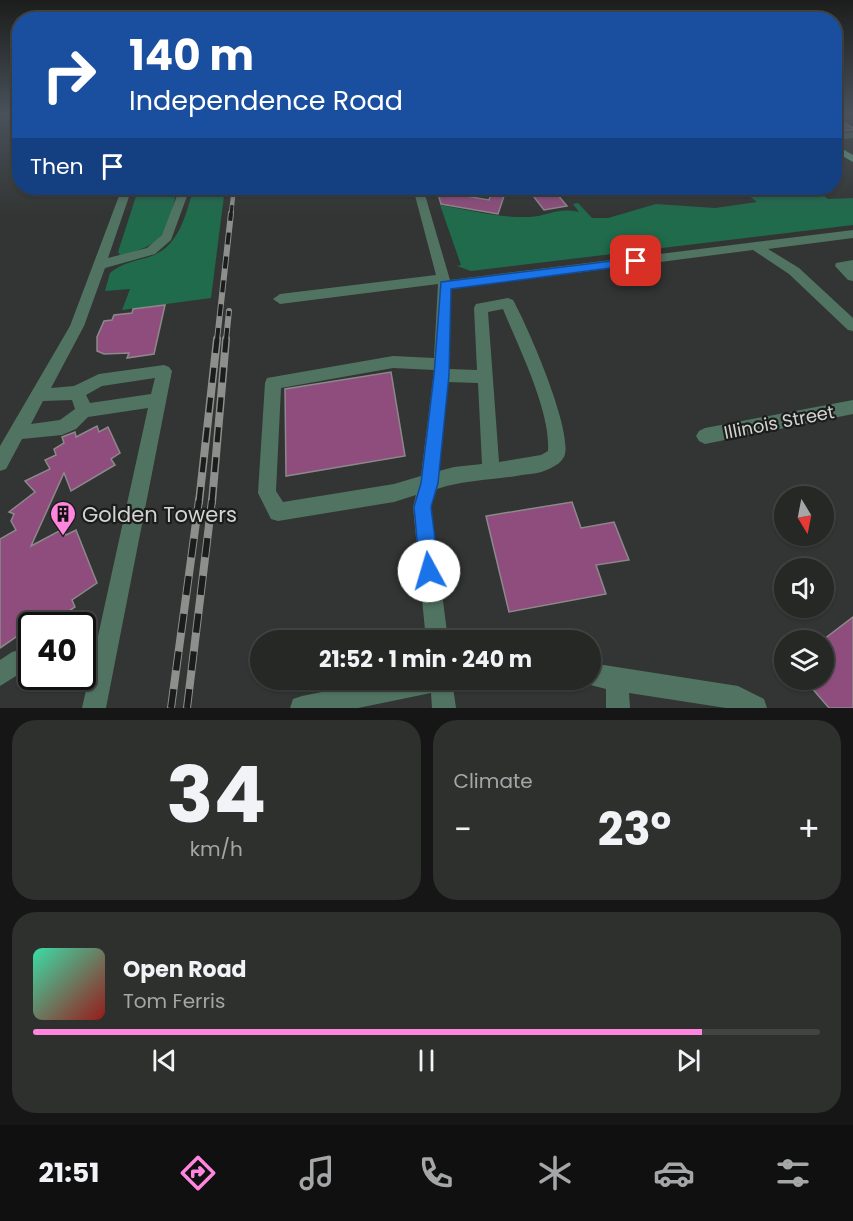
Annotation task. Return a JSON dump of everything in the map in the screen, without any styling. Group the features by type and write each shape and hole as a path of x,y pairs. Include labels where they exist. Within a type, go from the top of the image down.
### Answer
{"street":[{"path":"0,463 77,326 124,195"},
{"path":"99,265 151,251 167,237 182,195"},
{"path":"420,195 444,282 442,369 429,483 422,507 436,630"},
{"path":"280,299 853,234"},
{"path":"779,243 794,271"},
{"path":"755,246 794,271 850,319"},
{"path":"853,264 841,266 853,277"},
{"path":"485,377 393,362 273,383 267,493 279,512 394,494 454,475 491,472 544,463 556,455 559,447 550,412 508,303 481,308 491,472"},
{"path":"38,395 76,393 99,380 164,371 94,708"},
{"path":"76,393 83,411"},
{"path":"17,432 62,429 77,420 83,411 158,400"},
{"name":"Illinois Street","path":"705,436 853,407"},
{"path":"96,647 107,645"},
{"path":"0,674 18,661"},
{"path":"601,677 738,698 755,708"},
{"path":"617,679 618,708"},
{"path":"302,708 388,690"},
{"path":"442,690 444,708"}],"green space":[{"path":"136,195 175,195 170,220 156,241 128,254 120,255 118,252"},
{"path":"192,195 224,195 211,298 122,310 130,289 105,291 110,273 124,265 149,257 168,246 184,219"},
{"path":"748,195 823,195 828,199 853,198 853,225 471,271 457,266 461,265 440,205 495,215 529,217 559,211 579,212 573,204 578,203 592,218 608,218 656,204 715,208 757,202"}],"building":[{"path":"438,195 460,195 489,200 491,195 504,195 498,214 441,204"},
{"path":"532,195 558,195 567,206 544,210"},
{"path":"165,305 154,354 127,358 129,353 104,354 97,351 97,337 104,321 112,320 114,315 132,313 133,309"},
{"path":"391,372 405,456 286,476 285,389"},
{"name":"Golden Towers","path":"97,426 99,432 108,427 120,453 111,459 115,465 71,491 64,473 31,546 63,529 66,535 76,530 97,583 72,600 75,607 67,612 18,612 18,636 0,648 0,539 16,530 11,521 14,514 9,512 35,492 25,481 50,469 45,460 56,455 54,449 64,443 62,437 75,432 76,437"},
{"path":"572,502 581,528 614,522 629,560 596,565 606,594 509,612 486,516"},
{"path":"853,617 853,708 829,708 814,690 834,690 834,631"}],"railway":[{"path":"231,214 233,195"},
{"path":"217,340 231,213"},
{"path":"226,340 229,311"},
{"path":"199,502 217,339"},
{"path":"212,502 226,339"},
{"path":"171,708 199,500"},
{"path":"187,708 212,500"}],"place":[{"name":"Golden Towers","path":"63,537"}],"route":[{"path":"429,571 422,507 429,483 441,375 445,285 636,261"}]}
